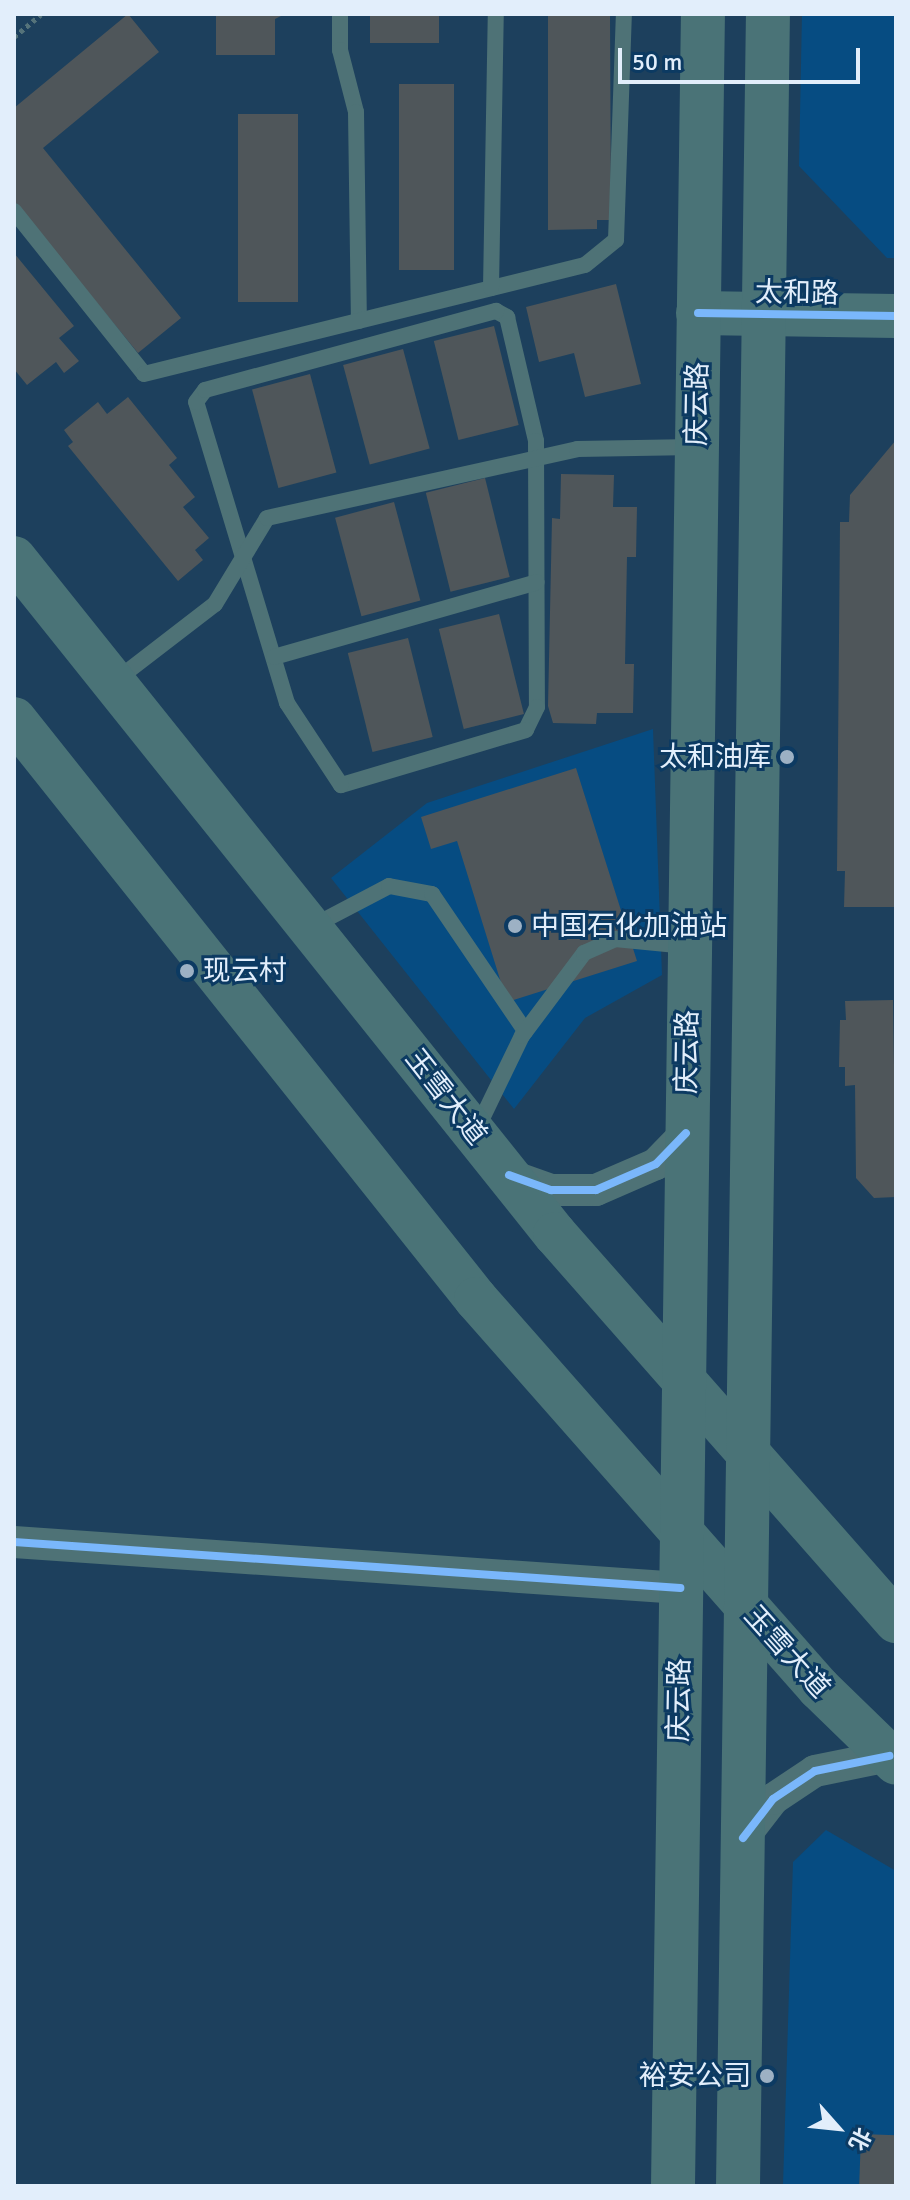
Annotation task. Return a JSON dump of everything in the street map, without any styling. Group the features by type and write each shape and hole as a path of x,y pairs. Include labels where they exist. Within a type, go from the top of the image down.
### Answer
{"main road":[{"name":"庆云路","path":"673,2186 703,14"},
{"path":"738,2186 768,14"},
{"name":"太和路","path":"698,313 896,316"},
{"name":"玉雪大道","path":"14,558 509,1175 747,1456 896,1621"},
{"name":"玉雪大道","path":"14,719 476,1299 745,1606 892,1759"}],"street":[{"path":"509,1175 551,1190 596,1190 656,1164 686,1133"},
{"path":"14,1542 680,1588"},
{"path":"743,1838 773,1799 803,1778 838,1762 892,1759"}],"lane":[{"path":"340,14 340,50 356,112 359,321"},
{"path":"491,288 496,14"},
{"path":"14,211 144,374 585,265 616,240 624,14"},
{"path":"496,311 507,317 536,458 537,707 526,730 341,785 287,703 245,554 235,542 196,402 205,390 496,311"},
{"path":"115,681 215,604 267,518 577,449 696,447"},
{"path":"274,657 537,582"},
{"path":"311,927 389,886 432,894 525,1031"},
{"path":"475,1134 525,1031 584,953 615,939 652,937 689,946"}],"path":[{"path":"14,37 41,14"}],"shaded area":[{"path":"802,14 896,14 896,258 887,258 799,166"},
{"name":"中国石化加油站","path":"653,729 662,975 585,1018 514,1109 331,878 427,803"},
{"path":"826,1830 896,1871 896,2186 783,2186 793,1862"}],"building":[{"path":"128,14 159,52 43,148 181,318 138,353 14,202 14,108"},
{"path":"216,14 285,14 275,19 275,55 216,55"},
{"path":"370,14 439,14 439,43 370,43"},
{"path":"548,14 610,14 611,220 597,220 597,229 548,230"},
{"path":"399,84 454,84 454,270 399,270"},
{"path":"238,114 298,114 298,302 238,302"},
{"path":"14,253 74,326 59,338 79,361 64,373 56,362 27,385 14,369"},
{"path":"616,284 641,384 585,397 574,353 539,362 526,307"},
{"path":"494,326 519,425 459,440 434,341"},
{"path":"403,349 430,448 370,465 343,365"},
{"path":"310,374 336,473 278,488 252,390"},
{"path":"128,397 177,458 169,465 195,497 183,507 209,538 195,550 203,560 178,581 68,446 73,442 64,430 98,402 107,414"},
{"path":"896,440 896,907 844,907 845,871 837,871 840,522 849,522 850,495"},
{"path":"561,474 614,475 613,507 637,507 636,557 627,557 625,664 634,664 633,713 597,713 596,724 553,723 548,706 552,518 560,519"},
{"path":"485,478 510,577 450,592 426,493"},
{"path":"394,502 420,601 361,616 335,518"},
{"path":"499,614 524,714 464,729 439,629"},
{"path":"408,638 433,737 373,752 348,653"},
{"path":"576,768 637,961 507,1002 457,841 431,849 421,817"},
{"path":"893,1000 896,1197 874,1198 856,1178 855,1085 845,1086 845,1067 839,1067 840,1020 846,1020 845,1001"},
{"path":"861,2134 896,2135 894,2186 859,2186"}],"cycle path":[{"path":"698,313 896,316"},
{"path":"509,1175 551,1190 596,1190 656,1164 686,1133"},
{"path":"14,1542 680,1588"},
{"path":"743,1838 773,1799 815,1771 889,1756"}],"place":[{"name":"太和油库","path":"787,757"},
{"name":"中国石化加油站","path":"515,926"},
{"name":"现云村","path":"187,971"},
{"name":"裕安公司","path":"767,2076"}]}
